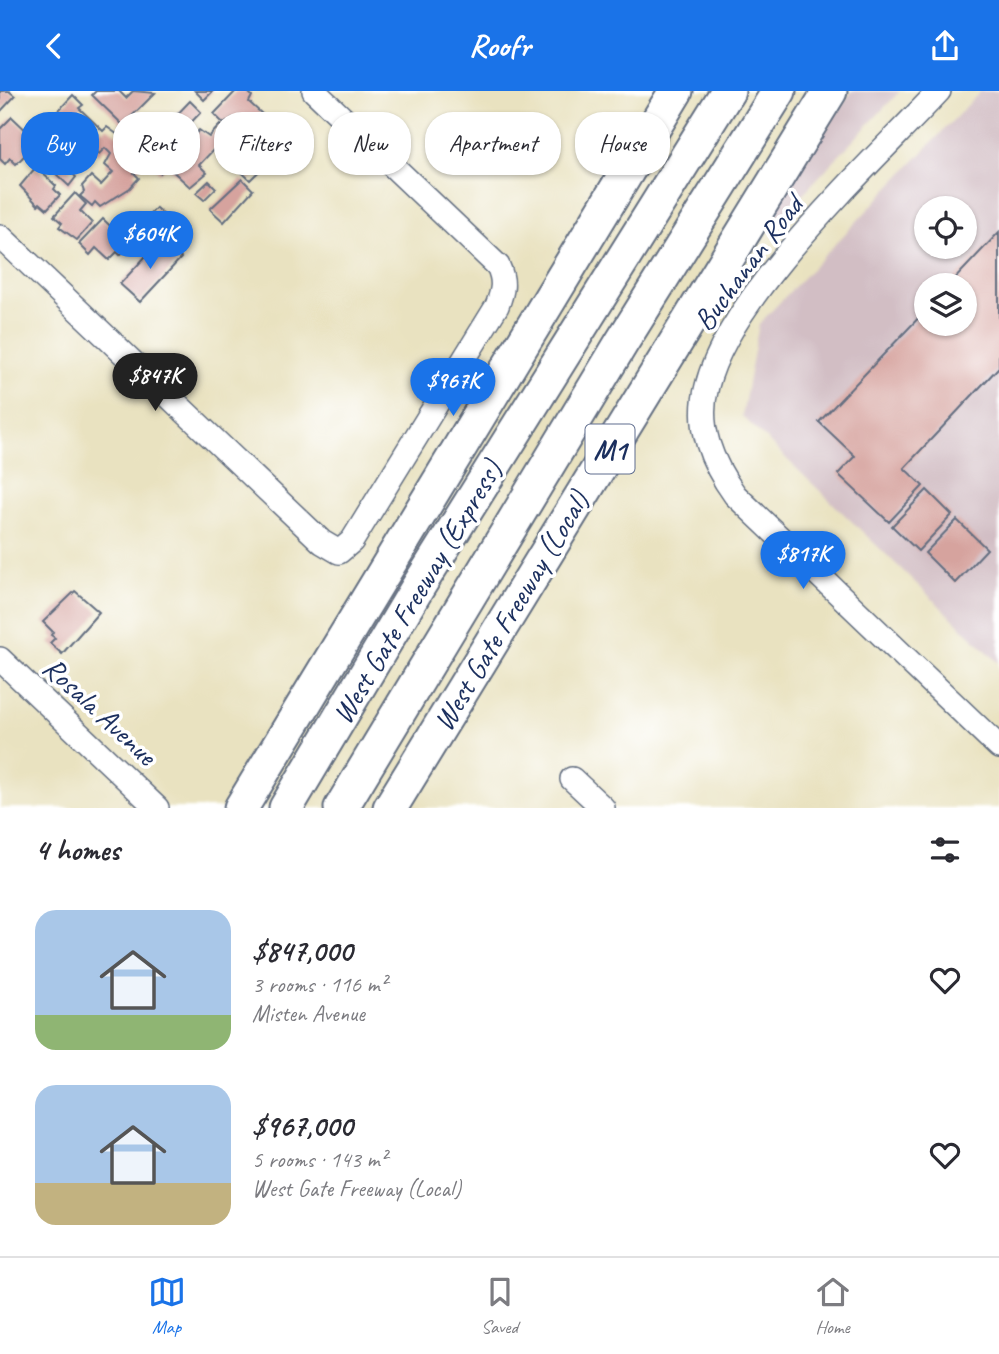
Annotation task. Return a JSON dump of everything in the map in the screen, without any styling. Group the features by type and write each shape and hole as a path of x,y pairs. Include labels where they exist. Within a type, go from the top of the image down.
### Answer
{"highway":[{"path":"241,808 676,91"},
{"name":"West Gate Freeway (Express)","path":"286,808 418,587 728,91"},
{"name":"West Gate Freeway (Express)","path":"341,808 622,342 779,91"},
{"name":"West Gate Freeway (Local)","path":"390,808 830,91"}],"street":[{"path":"0,236 322,542 339,552 352,541 497,306 503,277 498,266 314,91"},
{"name":"Buchanan Road","path":"939,91 796,243 730,333 716,359 706,388 706,443 713,461 735,495 999,747"},
{"name":"Rosala Avenue","path":"0,659 157,808"},
{"path":"572,779 603,808"}],"shaded area":[{"path":"852,91 900,91 781,217 772,210"},
{"path":"981,91 999,91 999,663 742,416 759,324"}],"building":[{"path":"0,91 9,91 15,96 0,112"},
{"path":"96,91 119,91 126,98 133,91 155,93 136,112 113,112 113,115 92,95"},
{"path":"195,91 213,91 204,100"},
{"path":"236,91 247,91 252,96 249,102 260,112 216,112"},
{"path":"73,95 83,105 79,108 83,112 57,112"},
{"path":"190,101 201,112 200,113 179,112"},
{"path":"12,117 21,126 21,159 16,164 10,158 5,164 0,159 0,129"},
{"path":"99,127 103,131 107,127 113,131 113,172 105,165 111,154 105,148 99,154"},
{"path":"200,131 209,137 214,132 214,149 200,164"},
{"path":"200,166 207,173 190,187 177,175 200,175"},
{"path":"113,172 113,175 136,175 139,178 130,188 100,207 95,202 92,206 80,196 84,192 82,186 91,176 101,185"},
{"path":"29,175 44,175 56,186 54,189 60,195 47,209 40,203 38,205 20,186"},
{"path":"57,175 74,175 76,177 69,186"},
{"path":"242,179 253,190 224,222 210,209"},
{"path":"209,181 216,188 204,200 196,193"},
{"path":"75,193 86,204 80,211 92,223 77,240 59,227 62,223 54,216"},
{"path":"156,208 165,216 140,242 131,234"},
{"path":"103,219 130,245 120,255 117,252 109,260 96,248 90,255 79,244"},
{"path":"999,232 999,367 904,468 923,486 889,522 838,474 855,456 819,422 914,323 914,336 977,336 977,273 960,273 974,259 977,259 977,255"},
{"path":"161,240 181,258 140,302 120,284"},
{"path":"927,490 952,515 918,551 892,526"},
{"path":"957,520 987,549 955,583 925,553"},
{"path":"75,591 99,612 62,654 50,643 55,638 51,635 53,632 43,622"}]}
